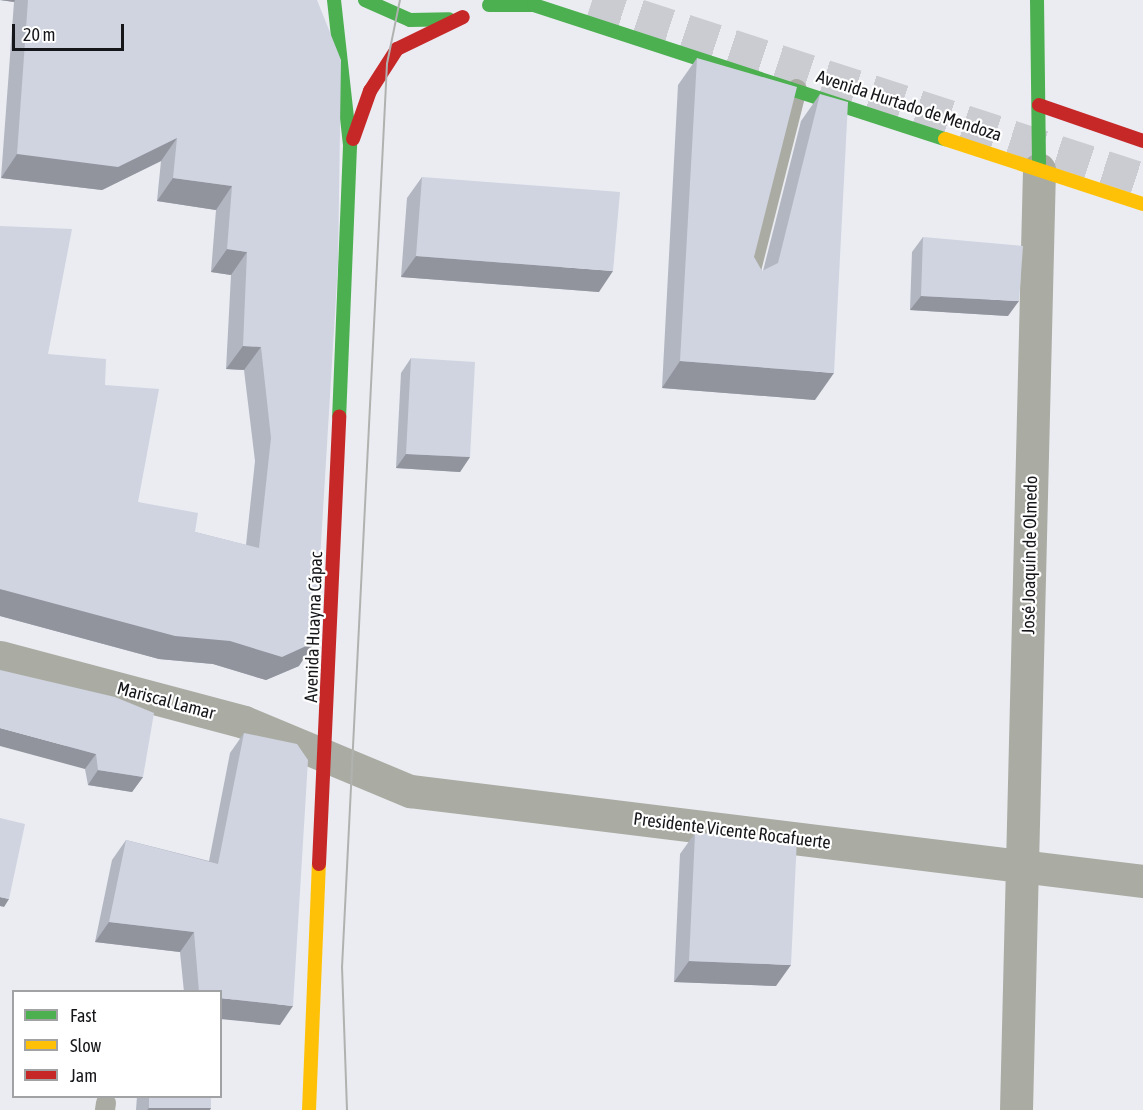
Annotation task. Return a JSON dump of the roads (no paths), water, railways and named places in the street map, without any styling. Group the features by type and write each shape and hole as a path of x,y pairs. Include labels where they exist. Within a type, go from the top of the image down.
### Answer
{"street":[{"path":"334,0 350,146"},
{"path":"365,0 410,20 463,17"},
{"name":"José Joaquín de Olmedo","path":"1016,1110 1039,169 1037,0"},
{"path":"350,146 370,91 397,49 493,3"},
{"name":"Avenida Hurtado de Mendoza","path":"493,3 534,5 797,89 1143,204"},
{"path":"1039,105 1143,141"},
{"name":"Avenida Huayna Cápac","path":"309,1110 327,758 350,146"},
{"name":"Mariscal Lamar","path":"0,657 244,722 327,758"},
{"name":"Presidente Vicente Rocafuerte","path":"327,758 410,791 1143,881"}],"lane":[{"path":"747,287 797,89"}],"tunnel":[{"path":"592,0 1143,179"}],"tram line":[{"path":"347,1110 342,968 387,64 400,0"}]}
